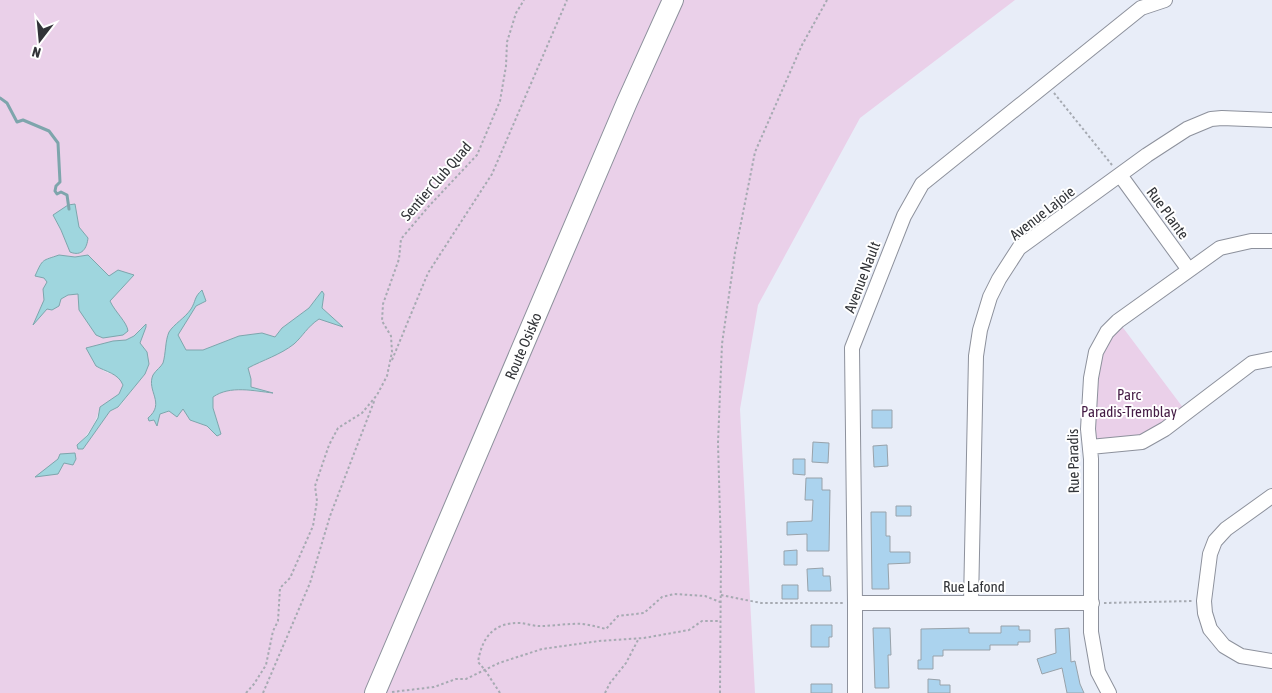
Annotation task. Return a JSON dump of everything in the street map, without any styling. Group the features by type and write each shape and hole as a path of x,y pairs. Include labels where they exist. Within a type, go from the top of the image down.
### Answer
{"highway":[{"name":"Route Osisko","path":"376,693 627,102 673,0"}],"street":[{"name":"Avenue Nault","path":"855,693 852,348 904,216 922,184 1141,8 1165,0"},
{"name":"Avenue Lajoie","path":"971,603 975,365 980,330 990,297 999,279 1019,248 1187,129 1211,119 1272,120"},
{"name":"Rue Plante","path":"1120,175 1189,270"},
{"name":"Rue Paradis","path":"1109,693 1098,672 1091,632 1090,447 1088,429 1091,378 1096,352 1107,332 1128,312 1220,248 1251,241 1272,241"},
{"path":"1090,447 1142,442 1165,430 1252,363 1272,360"},
{"path":"1272,496 1226,530 1215,541 1210,554 1204,601 1205,613 1210,629 1224,646 1241,656 1272,661"},
{"name":"Rue Lafond","path":"855,603 1092,603"}],"path":[{"name":"Sentier Club Quad","path":"389,367 392,352 391,336 382,321 383,304 399,259 401,239 429,206 478,155 500,101 506,66 507,42 516,13 524,0"},
{"path":"263,693 310,583 330,516 377,395 428,273 492,174 567,0"},
{"path":"720,693 718,443 722,344 743,210 755,152 802,45 827,0"},
{"path":"1046,84 1120,175"},
{"path":"246,693 266,665 273,631 278,621 280,588 290,578 313,526 318,501 315,486 329,444 338,428 362,413 377,395"},
{"path":"500,693 486,670 478,662 480,649 496,627 521,623 540,626 581,624 606,629 618,616 644,613 662,597 674,594 704,596 720,603"},
{"path":"720,595 762,603 855,603"},
{"path":"1092,603 1204,601"},
{"path":"385,693 434,687 456,679 466,680 500,663 542,649 598,640 639,638 688,630 702,621 720,621"},
{"path":"606,693 610,683 626,663 639,638"}],"green space":[{"path":"0,0 1015,0 860,118 758,305 740,409 755,693 0,693","holes":["75,204 79,227 88,238 82,252 76,254 70,252 53,216","59,255 75,257 88,255 109,276 134,275 110,301 115,312 123,321 78,294 68,295 61,299 47,309 35,323 44,300 48,282 44,278 35,275 46,259","201,290 206,301 196,305 178,335 186,350 203,350 239,336 262,333 275,337 282,328 309,308 322,291 324,294 322,308 341,325 319,318 289,348 248,368 251,387 270,393 233,390 219,393 213,397 213,408 221,433 217,436 207,426 190,420 183,408 160,414 157,425 154,420 149,421 148,418 156,407 152,386 153,375 163,363 169,332 188,313","146,327 140,343 147,352 149,364 145,374 119,407 110,411 83,449 77,445 92,428 100,407 119,394 123,385 117,376 104,371 99,366 87,348 113,341 126,340 134,336 141,328"]},
{"name":"Parc Paradis-Tremblay","path":"1118,321 1187,413 1165,429 1090,447 1091,378"}],"water":[{"path":"75,204 79,227 88,238 83,251 78,253 70,252 53,215 68,205"},
{"path":"59,255 75,257 88,255 109,276 118,270 134,275 110,301 128,331 123,335 103,338 96,335 79,310 78,294 68,295 61,299 59,306 52,310 47,309 33,325 44,300 43,289 47,282 44,278 35,276 44,261"},
{"path":"202,290 206,301 196,306 178,335 186,350 203,350 239,336 262,333 275,337 282,328 309,308 322,291 324,294 322,308 343,327 319,319 289,348 248,368 251,387 273,393 234,390 220,393 213,397 213,408 221,434 217,436 207,426 190,420 183,409 177,417 169,411 160,414 157,426 154,420 149,421 148,418 153,413 156,402 152,386 153,375 163,363 169,332 189,312"},
{"path":"146,324 140,343 147,352 149,364 145,374 118,407 110,411 83,449 78,449 77,445 88,435 98,418 100,407 119,394 123,385 115,375 96,366 86,348 113,341 126,340 134,336"},
{"path":"75,453 76,459 73,465 64,463 58,474 35,477 58,459 60,454"}],"building":[{"path":"872,410 892,410 892,428 872,428"},
{"path":"813,442 829,443 828,463 812,462"},
{"path":"887,445 888,466 874,467 873,446"},
{"path":"793,459 805,459 805,475 793,474"},
{"path":"806,478 822,478 822,490 830,490 829,551 807,551 807,534 787,535 787,522 812,521 813,500 805,500"},
{"path":"896,506 911,506 911,516 896,516"},
{"path":"871,512 886,512 886,536 890,536 890,552 910,552 910,563 888,564 889,589 872,589"},
{"path":"797,550 797,565 784,565 784,551"},
{"path":"823,568 823,576 830,576 831,591 808,591 807,569"},
{"path":"782,585 798,585 798,599 782,599"},
{"path":"811,625 832,625 832,637 829,637 829,647 811,647"},
{"path":"1001,626 1019,626 1019,630 1030,630 1030,642 1018,642 1018,645 990,645 990,650 943,650 943,656 933,656 933,669 918,669 918,660 921,660 921,629 969,628 969,633 1001,633"},
{"path":"873,628 890,628 891,655 888,655 889,688 875,688"},
{"path":"1069,628 1071,662 1075,661 1084,693 1067,693 1062,668 1042,674 1037,659 1056,653 1055,629"},
{"path":"928,679 940,680 940,685 950,685 950,693 928,693"},
{"path":"811,684 832,684 832,693 811,693"}],"waterway":[{"path":"0,98 7,103 17,122 23,120 49,131 58,143 60,182 56,186 55,191 57,194 61,192 67,195 69,209"}]}
